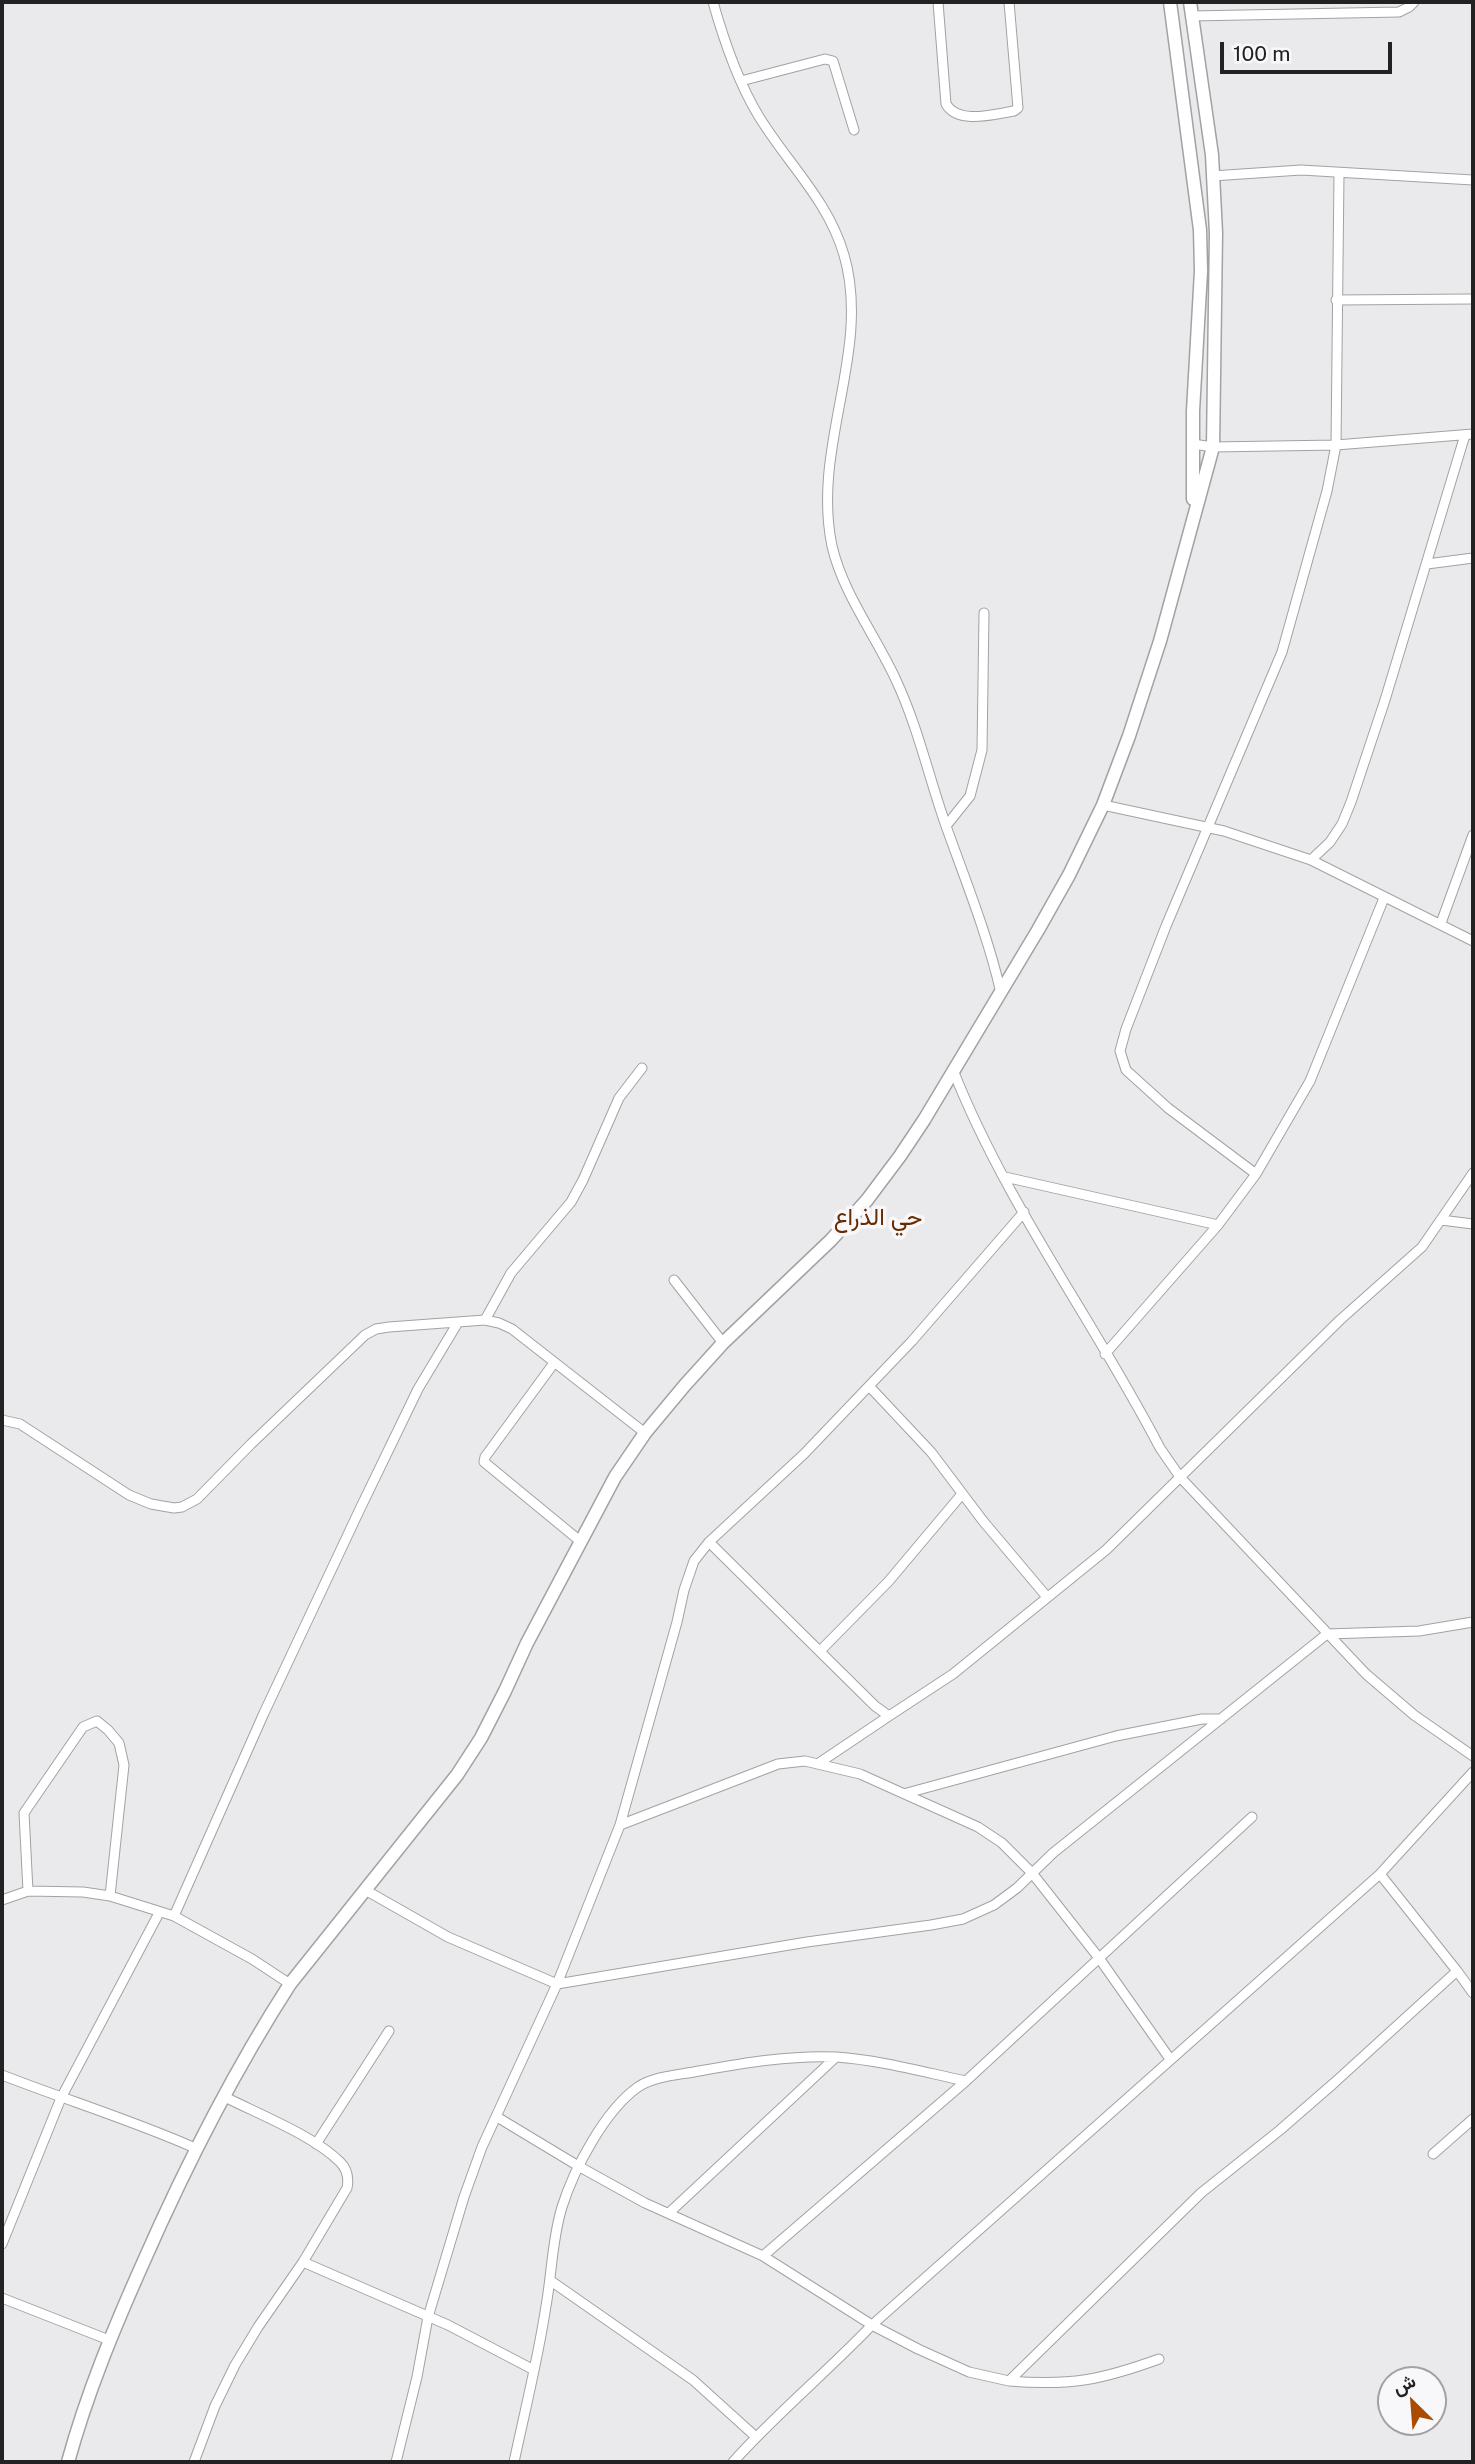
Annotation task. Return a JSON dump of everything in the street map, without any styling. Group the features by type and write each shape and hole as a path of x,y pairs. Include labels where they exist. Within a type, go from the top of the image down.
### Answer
{"main road":[{"path":"1170,2 1200,230 1201,271 1194,384 1193,514"},
{"path":"68,2462 109,2340 195,2148 290,1984 437,1803 481,1738 580,1541 615,1477 645,1433 723,1343 831,1240 867,1200 924,1121 1069,875 1103,805 1156,653 1213,447 1216,233 1212,155 1189,2"}],"street":[{"path":"713,2 741,81 758,115 830,218 845,257 851,329 828,461 827,495 832,545 843,579 897,681 992,956 1001,993"},
{"path":"938,2 946,104 952,113 958,116 983,116 1018,108 1009,2"},
{"path":"1191,16 1399,12 1414,2"},
{"path":"741,81 825,59 833,61 854,130"},
{"path":"1212,176 1279,170 1473,180"},
{"path":"1256,1174 1168,1108 1126,1070 1120,1051 1206,827 1282,652 1327,491 1336,445 1339,174"},
{"path":"1336,300 1473,299"},
{"path":"1193,444 1213,447 1336,445 1469,435 1385,700 1342,824 1330,842 1311,860"},
{"path":"1427,564 1473,558"},
{"path":"946,826 970,796 982,750 984,613"},
{"path":"1103,805 1206,827 1311,860 1473,941"},
{"path":"1441,923 1473,835"},
{"path":"1105,1354 1218,1225 1256,1174 1310,1081 1384,898"},
{"path":"485,1320 511,1273 571,1202 619,1098 642,1068"},
{"path":"953,1069 1004,1177 1105,1354 1180,1478 1366,1674 1414,1715 1473,1756"},
{"path":"819,1763 953,1674 1106,1550 1340,1320 1422,1247 1473,1173"},
{"path":"1004,1177 1218,1225"},
{"path":"396,2462 428,2317 464,2197 482,2147 557,1984 620,1825 694,1562 709,1542 804,1454 912,1341 1024,1212"},
{"path":"1441,1220 1473,1224"},
{"path":"674,1280 723,1343"},
{"path":"2,1420 20,1424 140,1501 174,1508 182,1507 197,1499 366,1335 376,1329 389,1327 485,1320 512,1329 645,1433"},
{"path":"174,1916 264,1713 359,1511 418,1390 457,1324"},
{"path":"554,1363 484,1462 580,1541"},
{"path":"869,1386 931,1452 1047,1597"},
{"path":"820,1651 888,1582 962,1493"},
{"path":"709,1542 875,1706 889,1716"},
{"path":"367,1891 448,1937 557,1984 963,1919 993,1905 1053,1853 1327,1634 1419,1631 1473,1622"},
{"path":"906,1793 1116,1736 1202,1719 1221,1719"},
{"path":"28,1891 24,1813 83,1727 97,1721 119,1743 124,1765 110,1896"},
{"path":"620,1825 778,1764 798,1761 819,1763 860,1774 906,1793 978,1827 1002,1843 1032,1873 1099,1958 1170,2059"},
{"path":"733,2462 872,2325 1380,1874 1473,1772"},
{"path":"763,2256 966,2081 1252,1817"},
{"path":"1380,1874 1472,1990"},
{"path":"2,1900 28,1891 110,1896 174,1916 252,1959 290,1984"},
{"path":"2,2244 61,2098 159,1913"},
{"path":"1009,2381 1201,2193 1316,2099 1457,1971"},
{"path":"316,2144 389,2031"},
{"path":"514,2462 551,2281 556,2230 563,2204 608,2118 639,2086 666,2077 743,2063 836,2057 882,2063 966,2081"},
{"path":"670,2212 836,2057"},
{"path":"2,2075 61,2098 120,2116 195,2148"},
{"path":"194,2462 215,2406 235,2365 303,2262 344,2194 348,2182 348,2175 340,2162 316,2144 223,2096"},
{"path":"497,2117 645,2203 763,2256 872,2325 940,2361 969,2372 1009,2381 1076,2383 1114,2375 1159,2359"},
{"path":"1433,2154 1473,2119"},
{"path":"303,2262 448,2325 534,2370"},
{"path":"551,2281 693,2380 756,2437"},
{"path":"2,2298 109,2340"}],"district":[{"name":"حي الذراع","path":"878,1218"}]}
